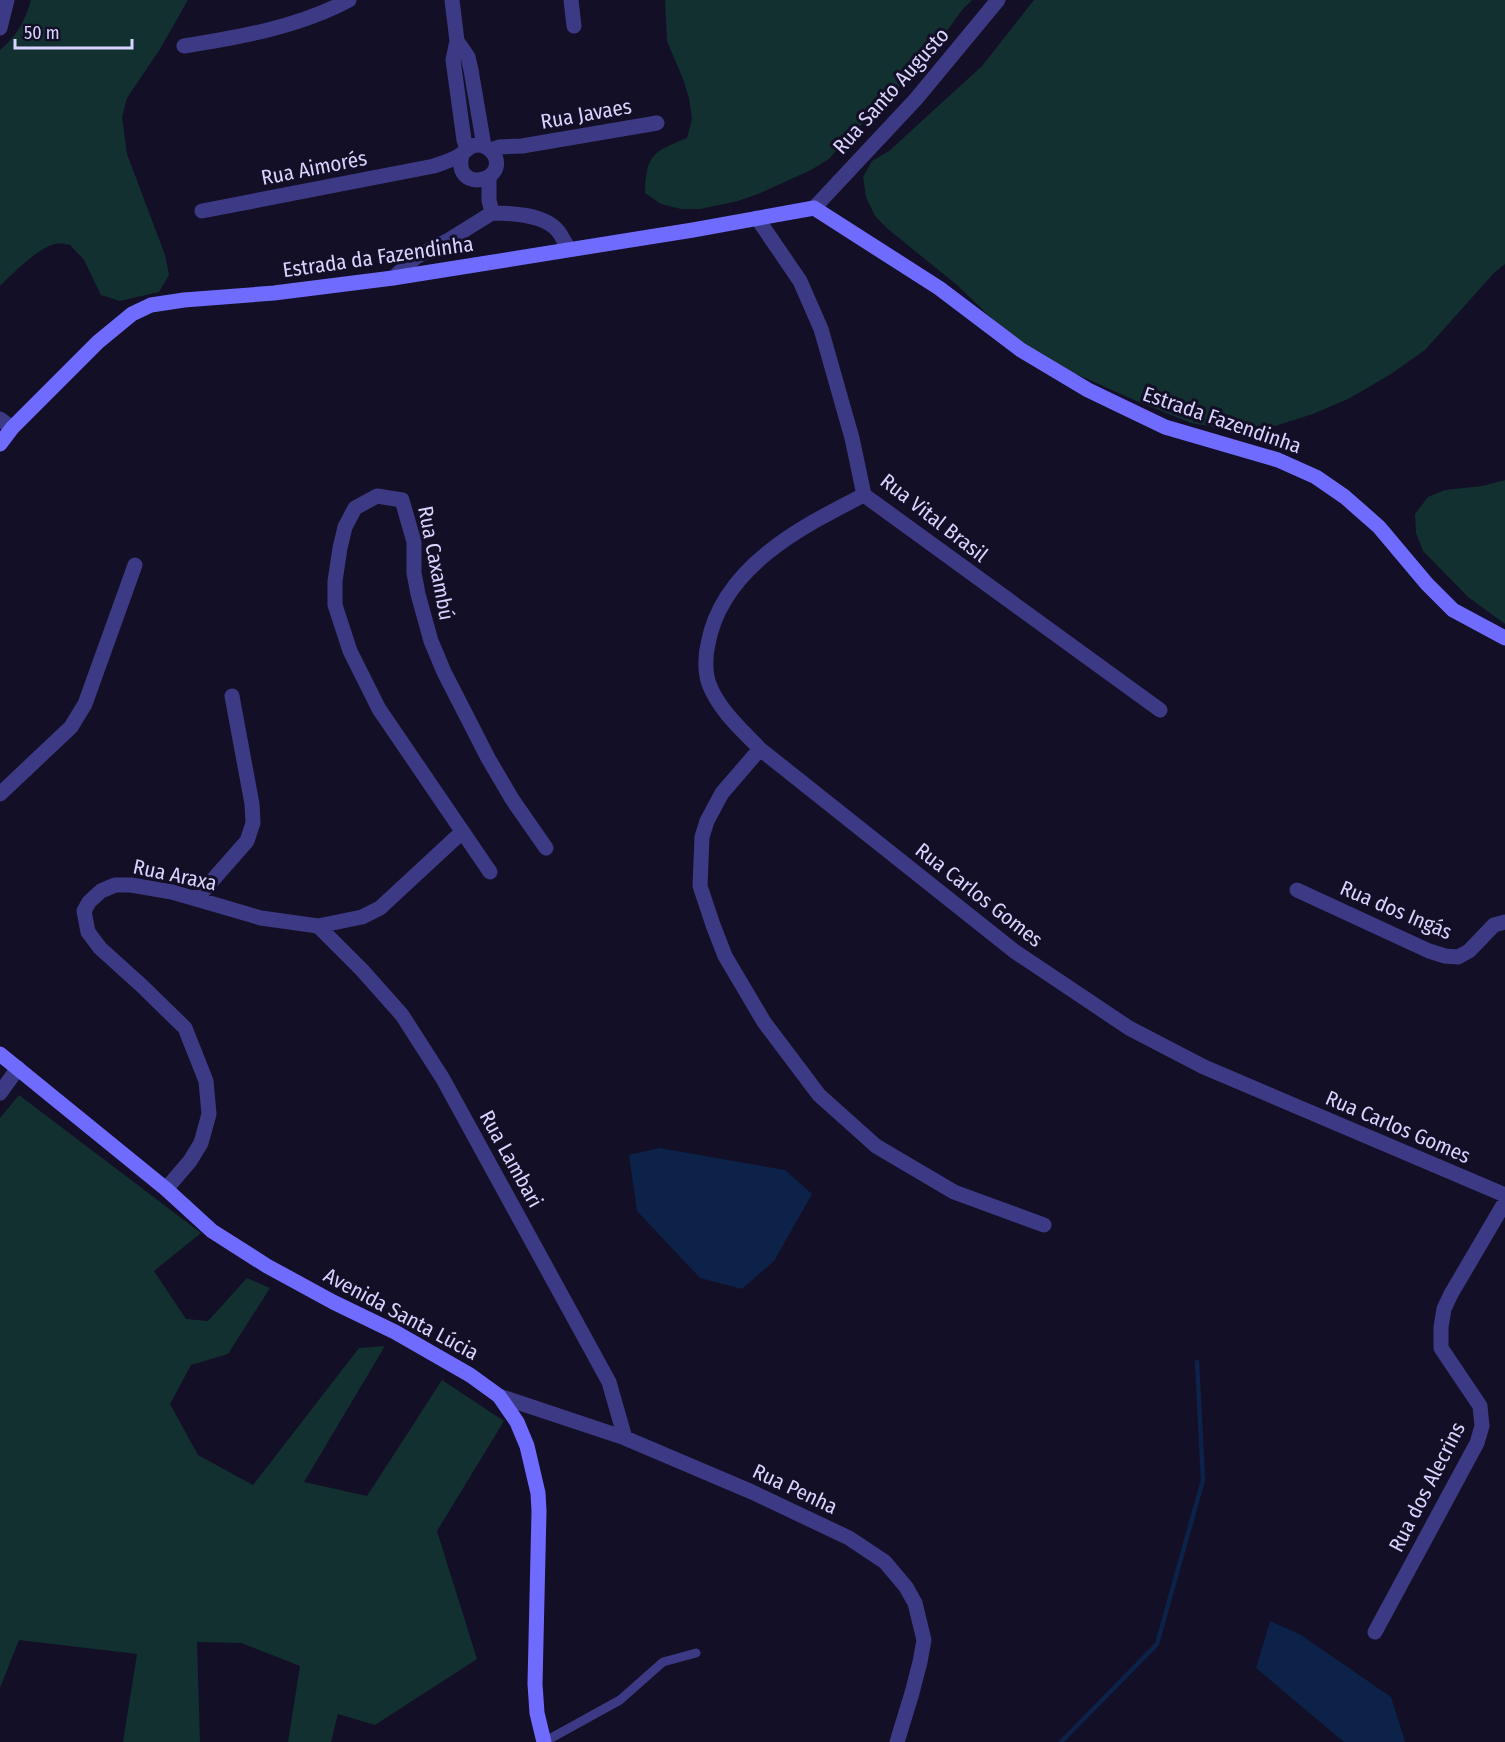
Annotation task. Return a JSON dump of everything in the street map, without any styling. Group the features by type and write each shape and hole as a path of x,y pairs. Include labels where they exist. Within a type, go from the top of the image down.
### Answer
{"street":[{"path":"0,28 7,0"},
{"path":"184,46 236,38 270,29 336,7 349,0"},
{"path":"452,0 457,40 453,60 468,178 487,164"},
{"path":"571,0 574,26"},
{"name":"Rua Santo Augusto","path":"814,208 916,99 998,0"},
{"path":"457,40 468,57 471,70 482,126 490,206"},
{"name":"Rua Javaes","path":"464,158 478,145 487,164 504,147 522,146 657,123"},
{"name":"Rua Aimorés","path":"202,211 434,166 464,158"},
{"path":"490,206 548,223 557,230 568,248"},
{"path":"393,278 416,257 447,241 490,206"},
{"name":"Estrada da Fazendinha","path":"0,444 6,423 132,314 151,305 393,278 568,248 693,230 814,208"},
{"name":"Estrada Fazendinha","path":"814,208 939,288 1021,350 1088,390 1165,427 1278,459 1316,477 1345,497 1379,527 1427,584 1453,610 1505,638"},
{"name":"Rua Vital Brasil","path":"757,218 800,281 821,328 852,438 864,495 1160,710"},
{"name":"Rua Carlos Gomes","path":"864,495 828,513 774,548 727,594 710,632 705,654 708,683 725,713 759,748 1014,951 1130,1028 1204,1067 1505,1195"},
{"name":"Rua Caxambú","path":"490,872 379,709 350,651 335,605 338,563 345,527 355,508 377,496 402,500 414,542 414,573 431,641 444,672 488,758 546,848"},
{"path":"0,794 71,727 85,704 135,565"},
{"path":"196,899 247,841 253,823 252,804 231,696"},
{"path":"759,748 722,793 707,821 702,837 700,886 712,925 725,956 764,1022 819,1095 876,1146 954,1191 1044,1225"},
{"name":"Rua Araxa","path":"166,1189 190,1161 201,1143 209,1114 206,1081 185,1028 100,948 88,932 84,911 89,902 101,891 115,885 131,885 172,892 261,918 318,926 362,917 380,908 462,832"},
{"name":"Rua dos Ingás","path":"1297,890 1429,951 1445,956 1458,957 1469,951 1494,925 1505,922"},
{"name":"Rua Lambari","path":"318,926 402,1015 443,1079 609,1382 625,1438"},
{"name":"Avenida Santa Lúcia","path":"0,1054 166,1189 212,1231 267,1266 395,1332 470,1375 500,1396 517,1422 527,1446 538,1493 535,1684 537,1713 544,1742"},
{"path":"0,1093 18,1068"},
{"name":"Rua dos Alecrins","path":"1375,1632 1477,1443 1482,1426 1480,1406 1441,1348 1443,1309 1505,1202"},
{"name":"Rua Penha","path":"500,1396 625,1438 752,1492 849,1538 885,1562 906,1587 915,1603 924,1640 912,1693 897,1742"}],"lane":[{"path":"544,1742 620,1700 663,1662 696,1653"}],"green space":[{"path":"31,0 188,0 160,49 127,98 122,117 127,154 165,255 169,275 159,292 120,301 101,295 84,260 70,245 61,244 41,250 0,286 0,50 20,28"},
{"path":"665,0 972,0 962,10 927,59 829,159 811,170 738,201 700,209 681,209 661,204 645,193 650,162 659,151 687,138 692,119 683,79 667,41"},
{"path":"1034,0 1505,0 1505,264 1494,273 1425,350 1391,374 1350,398 1313,414 1275,426 1232,430 1191,423 1065,369 1014,340 957,285 889,230 875,216 866,197 863,177 872,161 889,151 982,66"},
{"path":"1505,480 1505,624 1468,597 1423,551 1416,533 1415,514 1428,497 1445,490 1482,486"},
{"path":"19,1095 201,1233 154,1271 186,1319 208,1321 247,1278 270,1288 228,1354 191,1365 170,1404 198,1455 253,1485 359,1348 385,1346 304,1482 367,1496 442,1380 504,1421 437,1531 477,1659 375,1725 338,1714 331,1742 288,1742 300,1666 241,1643 197,1642 200,1742 123,1742 137,1654 19,1640 0,1688 0,1118"}],"water":[{"path":"659,1148 785,1170 812,1194 774,1261 742,1289 700,1278 637,1211 629,1155"},
{"path":"1270,1621 1301,1635 1391,1697 1405,1742 1344,1742 1256,1668"}],"waterway":[{"path":"1061,1742 1157,1644 1203,1480 1197,1362"}]}
